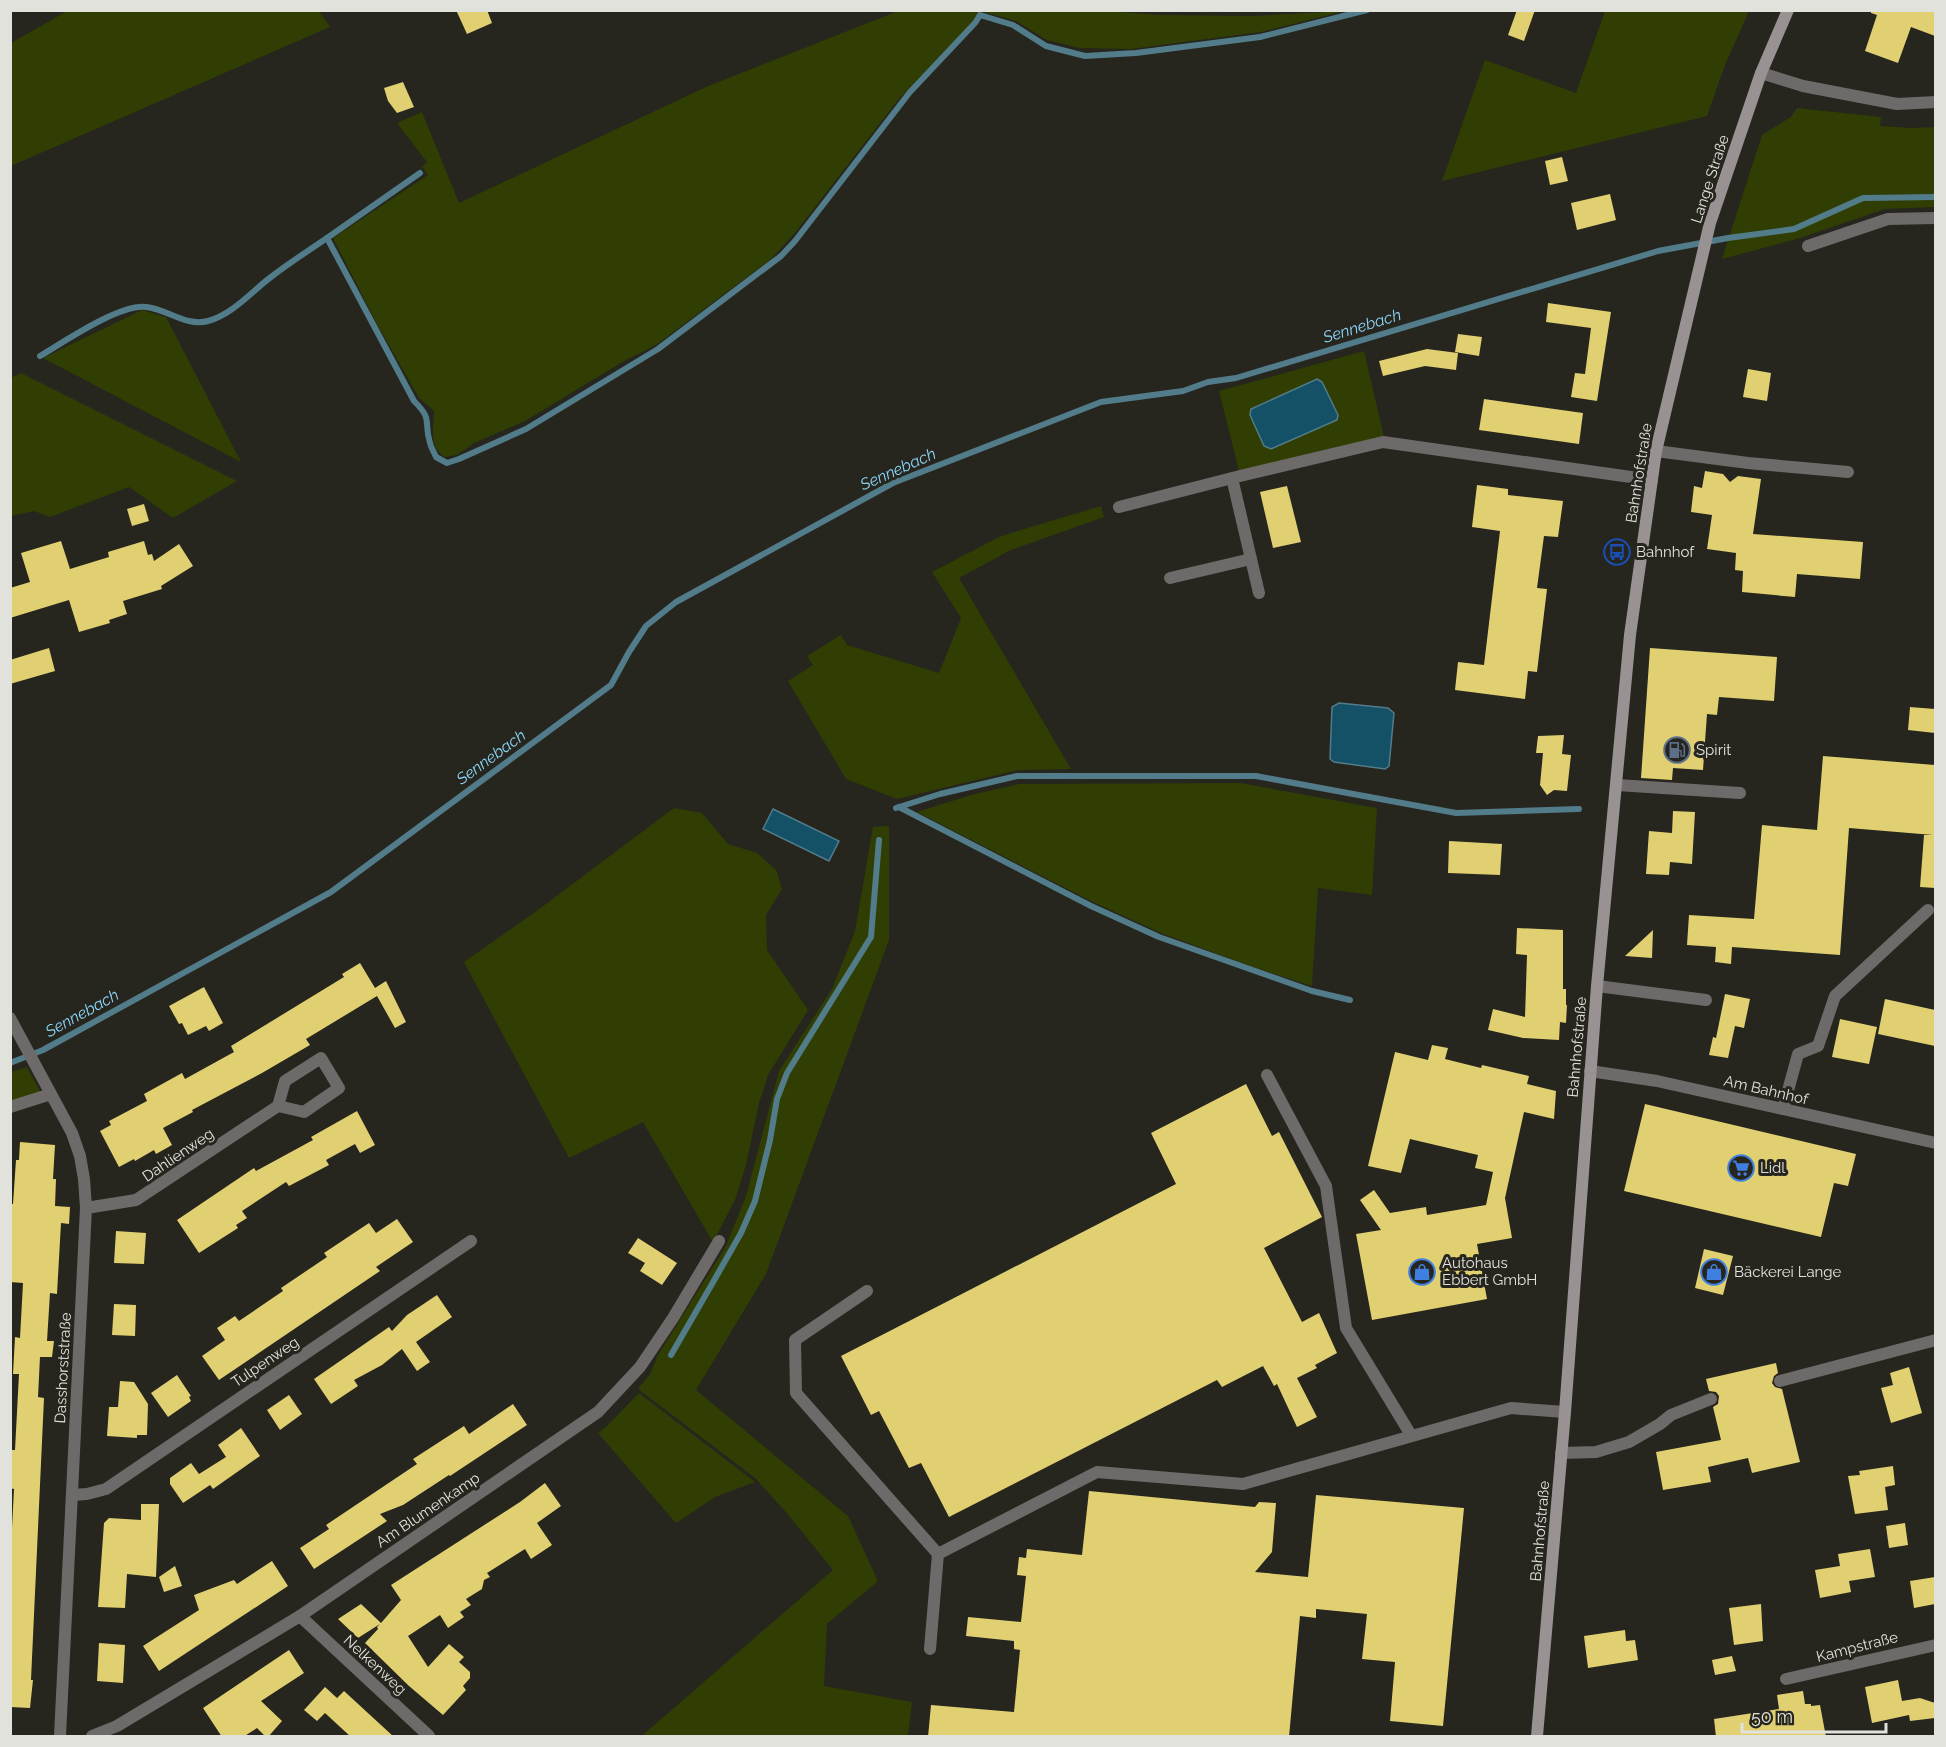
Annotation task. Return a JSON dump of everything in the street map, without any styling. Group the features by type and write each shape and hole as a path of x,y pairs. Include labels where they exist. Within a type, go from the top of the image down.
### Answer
{"main road":[{"name":"Lange Straße","path":"1676,363 1710,223 1761,73 1788,10"},
{"name":"Bahnhofstraße","path":"1537,1737 1565,1412 1597,986 1630,634 1656,451 1676,363"}],"street":[{"path":"1761,73 1803,86 1897,104 1935,102"},
{"path":"1808,246 1888,219 1935,218"},
{"path":"1119,507 1383,442 1652,480"},
{"path":"1656,451 1748,463 1848,472"},
{"path":"1232,478 1259,593"},
{"path":"1170,579 1251,559"},
{"path":"1617,785 1740,793"},
{"path":"1783,1109 1798,1054 1818,1046 1835,996 1928,910"},
{"path":"1597,986 1706,1000"},
{"name":"Dasshorststraße","path":"10,1018 72,1133 80,1156 84,1179 86,1208 60,1737"},
{"path":"321,1058 339,1088 304,1112 278,1106 285,1081 321,1058"},
{"name":"Am Bahnhof","path":"1590,1071 1657,1081 1935,1143"},
{"path":"1268,1075 1326,1186 1346,1328 1412,1435"},
{"path":"10,1107 51,1094"},
{"name":"Dahlienweg","path":"86,1208 136,1200 278,1106"},
{"name":"Tulpenweg","path":"72,1495 106,1489 471,1240"},
{"name":"Am Blumenkamp","path":"92,1737 117,1726 300,1616 598,1412 640,1367 720,1240"},
{"path":"867,1291 795,1340 796,1393 938,1554 930,1649"},
{"path":"1780,1381 1935,1340"},
{"path":"1561,1453 1596,1452 1629,1442 1671,1415 1711,1399"},
{"path":"938,1554 1097,1472 1243,1484 1511,1408 1565,1412"},
{"name":"Nelkenweg","path":"300,1616 429,1737"},
{"name":"Kampstraße","path":"1786,1679 1935,1645"}],"green space":[{"path":"1086,10 1163,15 1252,16 1345,11 1261,32 1131,49 1080,48 1047,40 1016,21 980,11 898,100 795,233 771,259 656,345 624,361 525,421 474,443 457,455 445,457 436,448 433,437 434,411 419,398 377,324 333,238 428,175 422,167 427,162 397,123 422,112 459,203 706,87 898,11"},
{"path":"67,11 319,11 330,27 11,166 11,43"},
{"path":"1605,11 1749,11 1725,65 1707,116 1442,181 1485,60 1576,93"},
{"path":"1797,108 1881,117 1880,126 1935,127 1935,207 1885,209 1800,238 1722,259 1762,135 1791,117"},
{"path":"142,310 166,317 241,462 43,358"},
{"path":"1364,351 1384,437 1239,471 1219,391"},
{"path":"21,373 237,481 173,518 129,487 50,517 34,511 11,516 11,378"},
{"path":"1101,506 1104,517 1011,550 959,578 1071,769 1018,770 897,799 846,779 788,681 813,665 807,656 841,635 847,645 939,673 961,618 932,572 1001,536"},
{"path":"1240,783 1377,808 1372,895 1318,888 1312,986 1161,933 1093,902 917,812 971,795 1019,784"},
{"path":"674,808 702,813 728,844 757,853 776,870 782,889 766,915 767,950 808,1010 768,1075 735,1200 713,1242 643,1122 569,1158 464,962 538,910"},
{"path":"889,826 889,940 766,1274 696,1390 848,1516 878,1581 827,1624 824,1686 912,1702 908,1736 647,1736 644,1734 833,1570 755,1478 638,1389 650,1374 658,1355 726,1246 746,1196 779,1071 832,989 855,931 873,827"},
{"path":"27,1067 41,1093 11,1102 11,1072"},
{"path":"639,1393 755,1482 715,1497 676,1523 598,1433"}],"water":[{"path":"1317,379 1322,382 1338,415 1337,420 1271,449 1264,446 1250,415 1251,409"},
{"path":"1339,703 1388,708 1394,713 1389,766 1385,769 1334,762 1330,759 1332,707"},
{"path":"773,809 839,841 829,861 763,829"}],"building":[{"path":"456,10 487,10 492,23 467,34"},
{"path":"1517,10 1535,10 1524,41 1508,35"},
{"path":"1871,10 1935,10 1935,36 1911,27 1898,63 1865,51 1877,15 1871,13"},
{"path":"403,82 414,107 397,113 388,101 384,88"},
{"path":"1562,157 1568,181 1550,185 1545,161"},
{"path":"1610,194 1616,220 1577,230 1571,203"},
{"path":"1548,303 1611,312 1597,401 1571,397 1575,373 1585,374 1591,328 1546,322"},
{"path":"1458,334 1482,337 1479,356 1455,352"},
{"path":"1427,349 1458,353 1456,370 1425,366 1383,376 1379,361"},
{"path":"1748,369 1771,373 1767,401 1743,397"},
{"path":"1484,399 1583,413 1579,444 1479,430"},
{"path":"1705,471 1723,474 1730,482 1738,476 1761,479 1753,534 1863,542 1860,579 1797,574 1795,597 1742,592 1743,571 1735,570 1736,553 1707,549 1712,515 1691,512 1694,486 1702,488"},
{"path":"1477,485 1508,489 1508,495 1563,501 1558,537 1544,536 1537,588 1547,589 1537,672 1528,671 1525,699 1455,690 1458,662 1484,665 1500,531 1472,527"},
{"path":"1287,486 1301,542 1273,548 1260,492"},
{"path":"144,504 149,521 132,526 127,509"},
{"path":"61,541 70,569 109,557 108,552 144,541 148,555 152,554 154,561 179,544 193,566 161,586 162,589 123,601 127,614 109,620 110,623 79,632 69,600 10,618 10,588 30,582 21,553"},
{"path":"49,648 55,671 10,684 10,660"},
{"path":"1650,648 1777,657 1774,701 1719,697 1717,715 1707,714 1703,770 1673,768 1672,780 1641,778"},
{"path":"1910,707 1935,709 1935,733 1908,730"},
{"path":"1564,735 1562,754 1571,755 1567,791 1554,790 1547,795 1540,785 1543,753 1536,753 1538,736"},
{"path":"1823,756 1935,765 1935,888 1920,887 1924,835 1933,835 1849,828 1840,955 1732,947 1731,964 1715,962 1716,947 1687,945 1689,915 1754,919 1762,825 1817,830"},
{"path":"1673,811 1695,812 1692,864 1670,862 1669,875 1646,874 1649,831 1672,833"},
{"path":"1449,841 1502,844 1500,875 1448,873"},
{"path":"1517,928 1563,930 1563,989 1566,989 1567,1005 1566,1023 1560,1022 1559,1040 1523,1038 1488,1030 1493,1009 1525,1017 1527,955 1516,954"},
{"path":"1653,930 1652,958 1625,956"},
{"path":"360,963 375,988 386,981 406,1022 395,1028 377,996 306,1039 310,1045 163,1128 172,1145 156,1154 154,1150 119,1167 100,1131 111,1125 109,1121 147,1101 144,1094 182,1073 185,1079 234,1052 231,1046 344,977 342,974"},
{"path":"204,987 223,1023 209,1031 206,1026 188,1035 169,1006"},
{"path":"1725,994 1750,999 1744,1028 1735,1026 1728,1058 1709,1055 1713,1037 1716,1038"},
{"path":"1885,999 1935,1010 1935,1046 1878,1034"},
{"path":"1840,1019 1877,1027 1869,1064 1832,1057"},
{"path":"1432,1045 1448,1048 1445,1059 1529,1076 1527,1084 1556,1091 1554,1119 1524,1112 1505,1198 1512,1238 1477,1244 1487,1299 1372,1320 1356,1234 1381,1230 1360,1200 1374,1190 1390,1213 1426,1207 1427,1215 1486,1205 1493,1172 1475,1168 1478,1155 1410,1139 1401,1173 1368,1166 1395,1052 1428,1060"},
{"path":"1246,1084 1272,1136 1279,1132 1322,1217 1264,1248 1302,1322 1319,1313 1337,1353 1315,1365 1317,1368 1297,1378 1317,1417 1297,1427 1277,1384 1274,1386 1263,1366 1222,1387 1217,1380 949,1517 921,1463 909,1468 879,1411 871,1415 841,1356 1176,1184 1151,1133"},
{"name":"Lidl","path":"1645,1104 1856,1154 1848,1186 1834,1183 1821,1237 1624,1191"},
{"path":"357,1111 375,1145 360,1153 355,1144 326,1160 329,1165 289,1186 286,1182 242,1211 247,1218 236,1225 238,1228 199,1253 177,1220 254,1168 256,1171 313,1140 311,1137"},
{"path":"20,1142 55,1145 53,1179 56,1179 55,1206 70,1207 69,1224 61,1223 57,1294 50,1293 47,1341 54,1341 52,1357 40,1357 38,1397 44,1398 30,1708 10,1707 10,1567 14,1489 10,1488 10,1450 15,1450 19,1374 13,1374 15,1337 20,1338 23,1283 10,1282 10,1204 13,1204 16,1160 19,1160"},
{"path":"397,1219 413,1242 376,1267 380,1271 219,1380 202,1356 225,1340 217,1328 235,1316 239,1321 283,1291 281,1288 327,1257 324,1253 369,1223 376,1233"},
{"path":"116,1231 146,1233 144,1264 114,1263"},
{"path":"638,1238 677,1263 662,1285 640,1271 645,1263 628,1253"},
{"name":"Bäckerei Lange","path":"1704,1249 1733,1256 1723,1295 1695,1288"},
{"path":"437,1295 452,1317 416,1342 430,1362 417,1371 402,1349 382,1365 354,1380 358,1386 331,1404 314,1379 389,1327 392,1331 407,1315"},
{"path":"114,1304 136,1305 135,1336 112,1335"},
{"path":"1776,1363 1778,1373 1774,1376 1772,1383 1775,1387 1782,1389 1800,1462 1752,1473 1748,1458 1708,1467 1711,1482 1663,1490 1656,1452 1721,1440 1713,1407 1718,1404 1719,1396 1716,1392 1709,1391 1706,1379"},
{"path":"1909,1367 1922,1413 1891,1423 1881,1388 1893,1385 1890,1373"},
{"path":"177,1375 191,1396 189,1397 191,1401 168,1417 151,1393"},
{"path":"120,1381 134,1382 148,1404 147,1435 137,1435 137,1438 107,1436 109,1407 118,1407"},
{"path":"289,1395 302,1414 280,1430 267,1410"},
{"path":"513,1404 527,1425 403,1505 380,1514 387,1521 314,1569 300,1548 329,1529 326,1525 417,1464 413,1459 464,1426 469,1434"},
{"path":"241,1428 260,1456 213,1489 210,1485 183,1503 170,1484 170,1478 191,1463 199,1474 226,1457 218,1445"},
{"path":"1893,1466 1895,1485 1885,1487 1888,1510 1855,1514 1848,1476 1860,1475 1859,1471"},
{"path":"545,1483 561,1506 537,1523 552,1545 531,1559 525,1549 487,1573 490,1577 484,1580 482,1589 466,1599 471,1605 460,1612 464,1617 448,1628 440,1615 408,1636 428,1667 449,1644 464,1657 459,1662 470,1672 470,1678 463,1686 466,1690 443,1715 365,1643 380,1624 358,1638 338,1619 361,1604 381,1623 401,1600 391,1585 520,1502"},
{"path":"1089,1491 1255,1507 1259,1502 1276,1503 1272,1552 1255,1572 1308,1577 1316,1495 1464,1508 1443,1726 1390,1721 1395,1662 1362,1659 1367,1614 1316,1609 1316,1618 1300,1616 1289,1737 928,1737 931,1705 1014,1712 1020,1650 1014,1649 1014,1641 966,1636 968,1617 1021,1622 1026,1576 1017,1575 1019,1557 1026,1558 1027,1549 1082,1555"},
{"path":"141,1504 159,1504 156,1577 127,1574 125,1608 98,1607 104,1523 109,1518 141,1520"},
{"path":"1905,1523 1908,1545 1889,1548 1886,1526"},
{"path":"1870,1549 1875,1577 1849,1581 1851,1592 1820,1598 1815,1570 1840,1566 1838,1554"},
{"path":"272,1561 288,1586 159,1671 143,1646 199,1610 194,1595 234,1580 237,1584"},
{"path":"175,1566 182,1586 164,1592 159,1577"},
{"path":"1935,1577 1935,1604 1914,1608 1910,1581"},
{"path":"1761,1604 1763,1641 1734,1645 1729,1608"},
{"path":"1625,1630 1626,1641 1635,1640 1638,1660 1588,1668 1584,1636"},
{"path":"99,1643 125,1645 123,1683 97,1681"},
{"path":"289,1650 304,1673 261,1701 282,1721 268,1737 257,1728 243,1737 222,1737 203,1708"},
{"path":"1732,1656 1736,1671 1715,1675 1712,1660"},
{"path":"1898,1680 1902,1701 1920,1698 1935,1703 1935,1718 1910,1721 1909,1715 1872,1723 1865,1687"},
{"path":"325,1687 337,1698 344,1691 394,1737 351,1737 325,1713 317,1721 304,1710"},
{"path":"1803,1691 1805,1704 1820,1705 1826,1737 1716,1737 1714,1719 1779,1709 1777,1695"}],"waterway":[{"path":"40,356 92,325 121,311 146,307 192,322 217,318 234,308 278,272 327,238 414,401 426,417 430,445 436,457 447,463 526,429 658,349 781,256 910,92 980,15 1013,25 1046,46 1085,56 1136,53 1260,37 1367,10"},
{"path":"327,238 420,173"},
{"name":"Sennebach","path":"10,1063 43,1050 331,892 611,685 646,626 676,602 893,483 1101,402 1183,391 1208,382 1236,378 1658,251 1794,229 1863,198 1936,197"},
{"path":"896,808 940,794 1017,776 1256,776 1456,813 1579,809"},
{"path":"899,807 1091,906 1159,937 1312,991 1350,1000"},
{"path":"671,1355 741,1233 755,1201 770,1140 777,1099 787,1073 871,937 879,840"}],"place":[{"name":"Bahnhof","path":"1617,552"},
{"name":"Spirit","path":"1677,750"},
{"name":"Lidl","path":"1741,1168"},
{"name":"Autohaus Ebbert GmbH","path":"1422,1272"},
{"name":"Bäckerei Lange","path":"1714,1272"}]}
